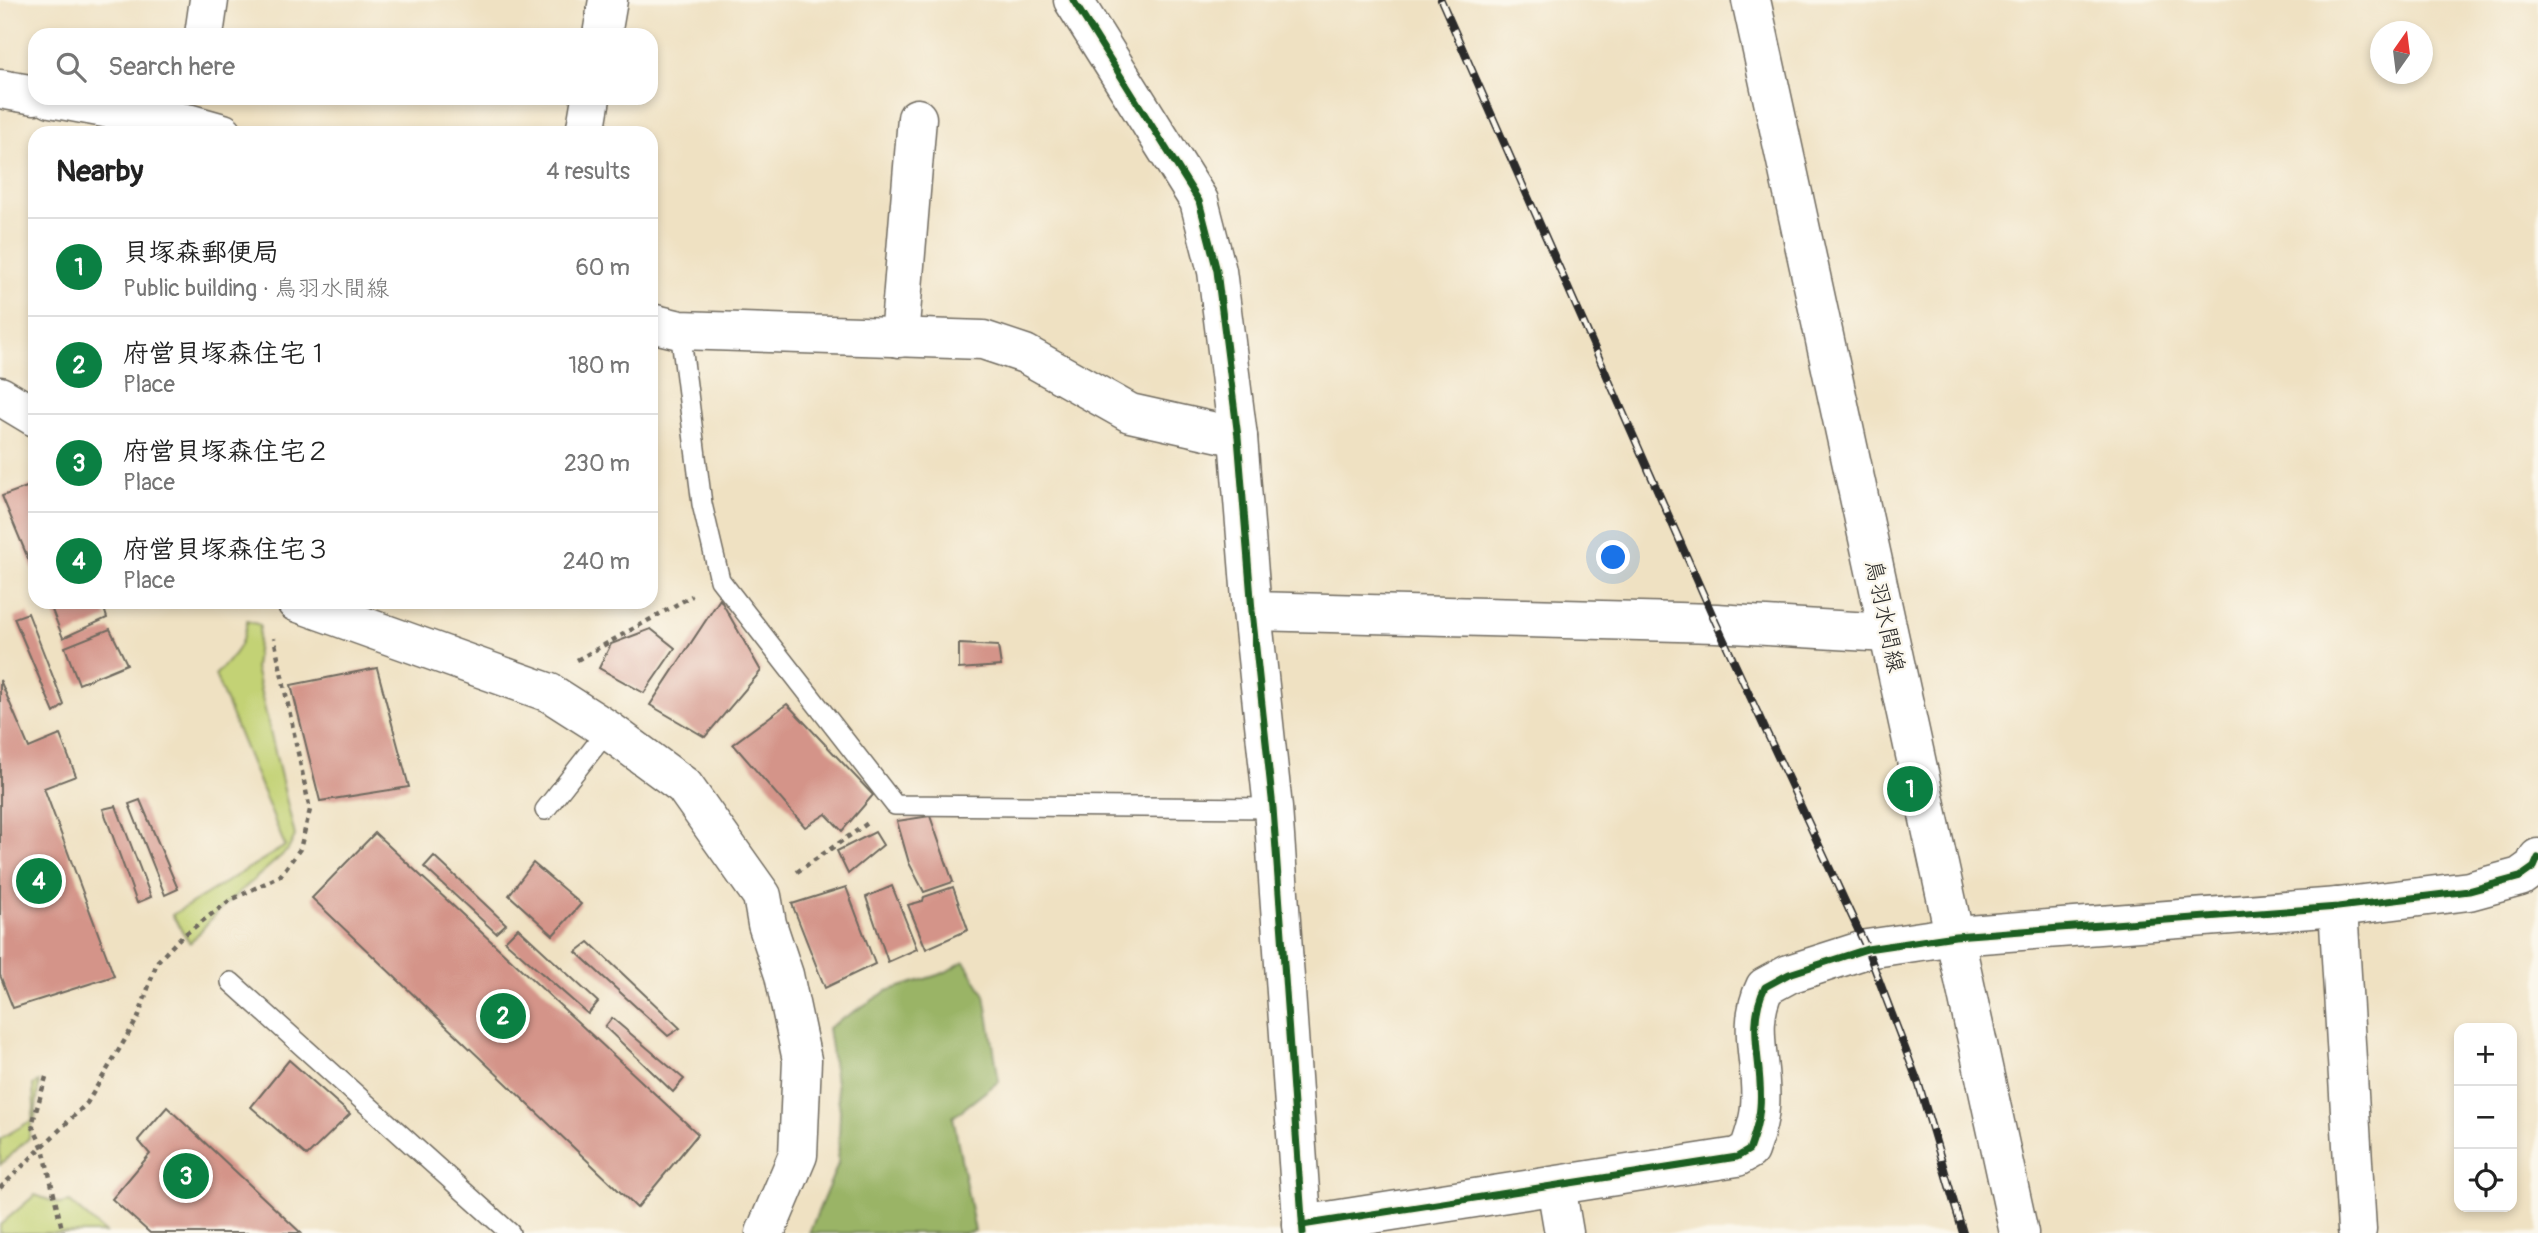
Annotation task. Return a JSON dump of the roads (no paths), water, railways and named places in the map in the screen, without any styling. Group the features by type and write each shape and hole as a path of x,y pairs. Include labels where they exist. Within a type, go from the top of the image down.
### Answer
{"street":[{"path":"205,28 209,0"},
{"path":"603,28 608,0"},
{"path":"1073,0 1199,201 1217,271 1238,437 1252,611 1273,808 1302,1229 1737,1157 1749,1150 1757,1127 1760,1105 1755,1020 1765,987 1789,974 1867,949 1955,936 2338,907 2469,891 2521,877 2534,867 2538,858"},
{"name":"鳥羽水間線","path":"1751,0 2019,1233"},
{"path":"0,89 28,94"},
{"path":"104,105 203,118"},
{"path":"586,126 590,105"},
{"path":"900,338 917,118"},
{"path":"665,326 983,340 1025,354 1130,413 1238,437"},
{"path":"0,396 28,413"},
{"path":"1252,611 1716,623 1888,633"},
{"path":"284,616 550,693 608,730 684,786 762,896 767,924 784,975 802,1060 798,1155 765,1233"},
{"path":"2338,907 2357,1230"},
{"path":"1556,1186 1564,1233"}],"lane":[{"path":"665,326 720,580 895,805 1273,808"},
{"path":"545,810 608,730"},
{"path":"231,982 510,1233"}],"railway":[{"path":"1441,0 1716,623 1867,949 1919,1085 1963,1233"}],"place":[{"name":"貝塚森郵便局","path":"1910,789"},
{"name":"府営貝塚森住宅３","path":"39,881"},
{"name":"府営貝塚森住宅１","path":"503,1016"},
{"name":"府営貝塚森住宅２","path":"186,1176"}]}
